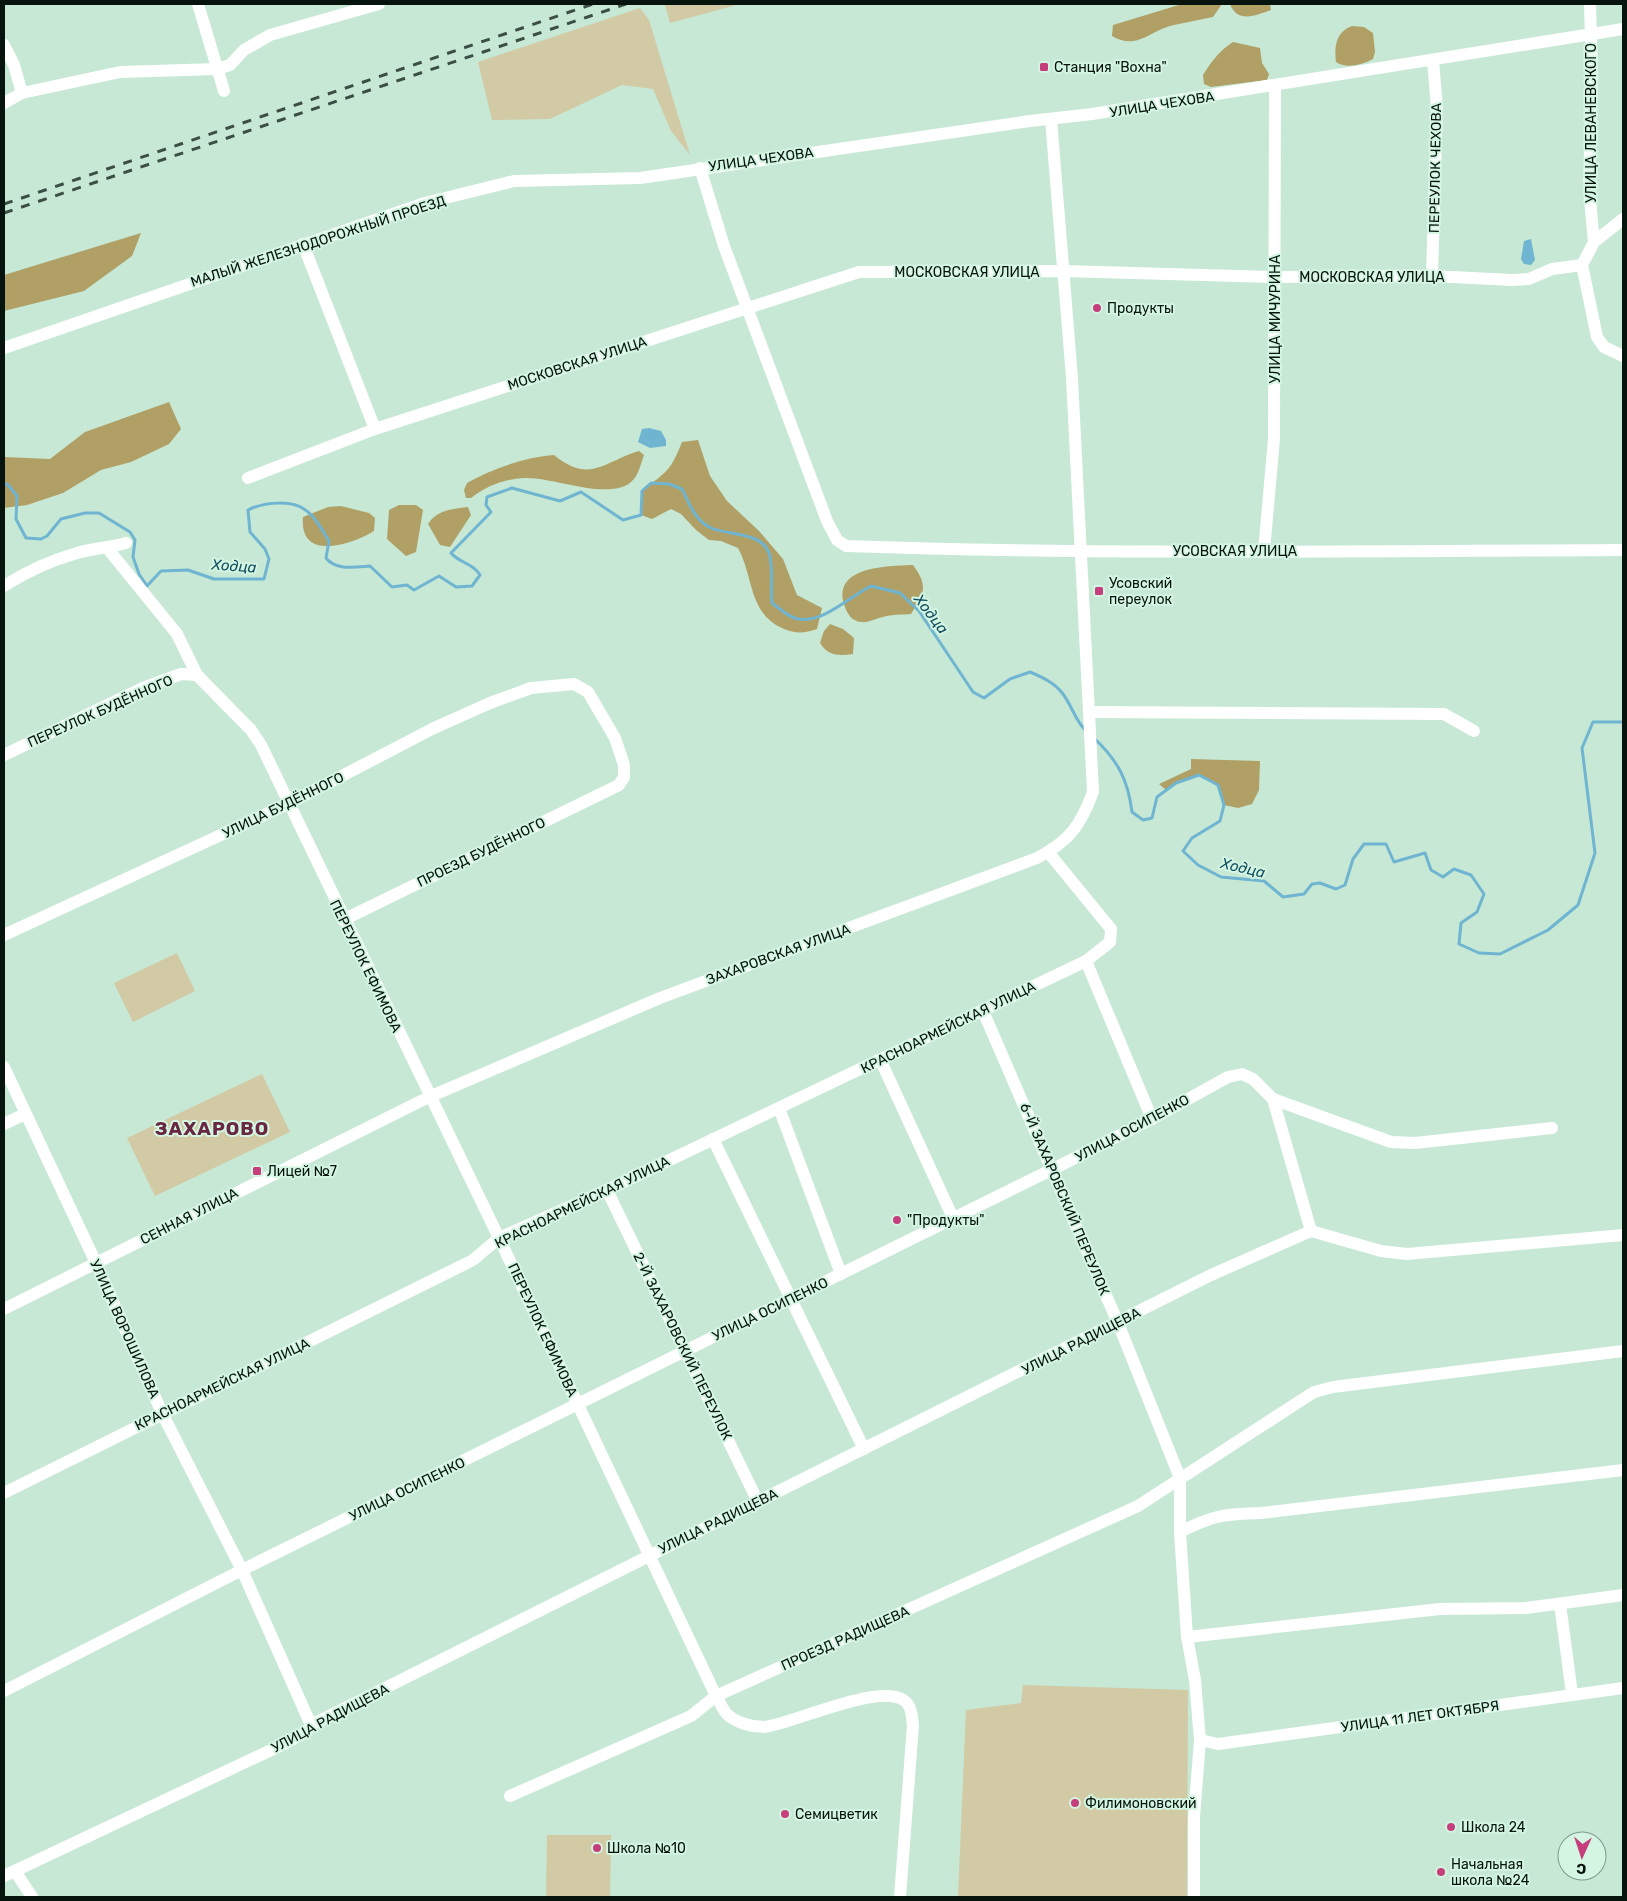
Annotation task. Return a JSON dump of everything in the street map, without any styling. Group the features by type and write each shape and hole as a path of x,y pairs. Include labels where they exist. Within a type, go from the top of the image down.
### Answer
{"street":[{"path":"198,4 224,91"},
{"path":"4,103 22,93 120,72 217,69 230,65 244,50 270,35 379,4"},
{"name":"УЛИЦА ЛЕВАНЕВСКОГО","path":"1590,4 1589,189 1594,242"},
{"name":"УЛИЦА ЧЕХОВА","path":"700,168 1275,86 1623,30"},
{"path":"4,45 14,65 22,93"},
{"name":"ПЕРЕУЛОК ЧЕХОВА","path":"1432,276 1437,108 1434,60"},
{"name":"УЛИЦА МИЧУРИНА","path":"1264,551 1274,440 1275,86"},
{"path":"1051,119 1064,272 1089,712 1444,714 1474,731"},
{"path":"700,168 747,308"},
{"name":"МАЛЫЙ ЖЕЛЕЗНОДОРОЖНЫЙ ПРОЕЗД","path":"4,348 425,203 514,181 640,178 700,168"},
{"path":"1623,219 1594,242 1582,265 1597,337 1604,348 1623,356"},
{"path":"303,244 375,428"},
{"name":"МОСКОВСКАЯ УЛИЦА","path":"248,478 375,428 859,272 1064,272 1275,277 1432,276 1512,280 1529,279 1552,269 1582,265"},
{"name":"УСОВСКАЯ УЛИЦА","path":"747,308 826,521 837,540 846,546 1264,551 1623,550"},
{"path":"4,586 22,574 78,553 108,549 126,543"},
{"name":"ПЕРЕУЛОК ЕФИМОВА","path":"108,549 177,634 197,675 251,730 261,746 343,920 499,1238 716,1696 727,1715 746,1725 763,1727 784,1724 828,1708 879,1695 899,1697 909,1706 913,1725 900,1897"},
{"name":"ПЕРЕУЛОК БУДЁННОГО","path":"4,754 143,688 181,674 197,675"},
{"name":"УЛИЦА БУДЁННОГО","path":"4,935 288,804 434,728 531,688 564,683 574,684 588,692 600,709 624,765 624,777 619,785"},
{"name":"ЗАХАРОВСКАЯ УЛИЦА","path":"429,1097 660,998 1048,852 1071,836 1080,823 1093,792 1089,712"},
{"name":"ПРОЕЗД БУДЁННОГО","path":"343,920 619,785"},
{"name":"КРАСНОАРМЕЙСКАЯ УЛИЦА","path":"4,1493 473,1260 499,1238 713,1140 1086,961 1110,942 1111,929 1048,852"},
{"path":"1086,961 1152,1119"},
{"name":"6-Й ЗАХАРОВСКИЙ ПЕРЕУЛОК","path":"983,1010 1118,1323 1180,1478 1180,1532 1187,1637 1195,1680 1200,1740 1194,1817 1194,1897"},
{"path":"880,1059 953,1218"},
{"name":"УЛИЦА ВОРОШИЛОВА","path":"4,1067 96,1264 162,1413 242,1570 311,1725"},
{"name":"УЛИЦА ОСИПЕНКО","path":"4,1691 685,1349 1053,1169 1152,1119 1228,1077 1242,1074 1253,1079 1273,1099 1391,1142 1415,1143 1552,1128"},
{"name":"СЕННАЯ УЛИЦА","path":"4,1309 429,1097"},
{"path":"1273,1099 1311,1231 1381,1251 1407,1254 1623,1235"},
{"path":"778,1108 841,1274"},
{"path":"4,1124 25,1114"},
{"path":"713,1140 864,1449"},
{"name":"2-Й ЗАХАРОВСКИЙ ПЕРЕУЛОК","path":"606,1190 758,1502"},
{"name":"УЛИЦА РАДИЩЕВА","path":"10,1873 286,1744 306,1732 311,1725 650,1555 1211,1275 1311,1231"},
{"name":"ПРОЕЗД РАДИЩЕВА","path":"510,1796 691,1716 716,1696 1138,1506 1314,1392 1623,1351"},
{"path":"1180,1532 1208,1518 1230,1514 1270,1512 1623,1470"},
{"path":"1187,1637 1440,1609 1512,1608 1560,1604 1623,1595"},
{"path":"1560,1604 1572,1694"},
{"name":"УЛИЦА 11 ЛЕТ ОКТЯБРЯ","path":"1200,1740 1218,1744 1623,1688"},
{"path":"10,1873 32,1897"}],"shaded area":[{"path":"740,4 670,23 665,5"},
{"path":"1182,4 1222,4 1213,17 1165,28 1143,38 1129,41 1112,36 1113,25"},
{"path":"1230,4 1270,4 1271,10 1253,16 1242,16 1233,10"},
{"path":"640,8 649,20 690,155 671,131 653,89 622,85 550,119 492,120 478,62"},
{"path":"1352,26 1364,27 1373,33 1375,52 1373,59 1354,65 1340,64 1336,62 1335,50 1337,40 1342,32"},
{"path":"1233,42 1260,48 1262,63 1269,74 1267,80 1211,87 1204,84 1203,75 1209,65"},
{"path":"141,233 132,256 84,291 4,311 4,275"},
{"path":"169,402 181,429 169,444 131,462 101,470 63,493 27,505 4,508 4,457 50,459 85,432"},
{"path":"698,440 710,476 727,501 759,531 783,559 797,595 822,608 817,629 800,632 788,631 772,622 764,614 754,594 738,548 721,541 709,540 696,530 681,514 671,509 652,519 641,515 642,491 667,470 682,442"},
{"path":"639,451 644,455 635,478 624,486 611,489 597,489 536,478 524,478 496,484 471,498 466,498 464,490 467,483 487,473 509,464 532,458 554,455 567,464 587,469 606,465"},
{"path":"399,505 416,505 423,510 416,552 406,556 387,539 389,510"},
{"path":"341,506 369,513 375,518 374,531 340,545 318,545 309,540 304,531 303,517 328,507"},
{"path":"468,507 471,515 450,547 440,545 428,524 440,513"},
{"path":"913,565 921,579 923,590 911,614 890,615 864,622 855,620 849,615 845,607 843,593 846,583 853,576 877,568"},
{"path":"830,624 843,629 854,638 853,654 834,654 823,647 820,643 824,631"},
{"path":"1191,759 1260,761 1259,790 1252,804 1238,808 1224,805 1218,785 1199,775 1176,783 1166,790 1159,784 1191,769"},
{"path":"177,953 195,991 133,1022 114,983"},
{"path":"262,1074 290,1132 155,1196 127,1138"},
{"name":"Филимоновский","path":"1023,1685 1188,1690 1187,1897 958,1897 966,1710 1021,1703"},
{"path":"547,1835 611,1835 610,1897 546,1897"}],"water":[{"path":"1531,239 1535,260 1531,265 1524,264 1521,259 1524,241"},
{"path":"649,428 661,431 666,440 666,446 650,448 638,442 642,429"}],"waterway":[{"name":"Ходца","path":"4,483 17,496 16,519 26,538 41,539 47,536 61,519 85,513 99,513 130,532 135,540 133,557 139,574 147,586 161,571 188,570 214,579 264,579 269,559 265,549 250,532 248,510 262,505 279,503 295,505 308,512 314,518 329,541 326,558 330,562 341,567 370,566 392,587 407,585 414,590 439,576 456,587 472,586 480,575 474,568 451,553 491,512 486,505 487,497 512,488 560,501 581,492 623,520 641,515 642,491 651,483 669,484 682,489 693,511 705,525 752,538 765,546 769,553 771,565 772,603 788,615 798,619 817,617 836,608 871,586 900,593 919,611 973,692 984,698 1010,679 1030,672 1048,681 1060,690 1086,731"},
{"name":"Ходца","path":"1095,739 1116,763 1128,790 1132,812 1143,820 1152,818 1157,797 1176,783 1199,775 1218,785 1224,805 1220,821 1192,838 1183,851 1198,865 1221,877 1264,881 1283,897 1304,894 1312,884 1320,883 1336,889 1345,885 1353,859 1364,844 1386,844 1394,862 1425,853 1431,870 1443,877 1454,869 1471,875 1484,894 1477,912 1461,923 1459,944 1479,953 1500,954 1548,930 1578,905 1595,853 1582,748 1593,722 1623,722"}],"railway":[{"path":"4,204 593,4"},
{"path":"4,213 626,4"}],"place":[{"name":"Станция \"Вохна\"","path":"1044,67"},
{"name":"Продукты","path":"1097,308"},
{"name":"Усовский переулок","path":"1099,591"},
{"name":"Лицей №7","path":"257,1171"},
{"name":"\"Продукты\"","path":"897,1220"},
{"name":"Филимоновский","path":"1075,1803"},
{"name":"Семицветик","path":"785,1814"},
{"name":"Школа 24","path":"1451,1827"},
{"name":"Школа №10","path":"597,1848"},
{"name":"Начальная школа №24","path":"1441,1872"}],"district":[{"name":"ЗАХАРОВО","path":"212,1128"}]}
